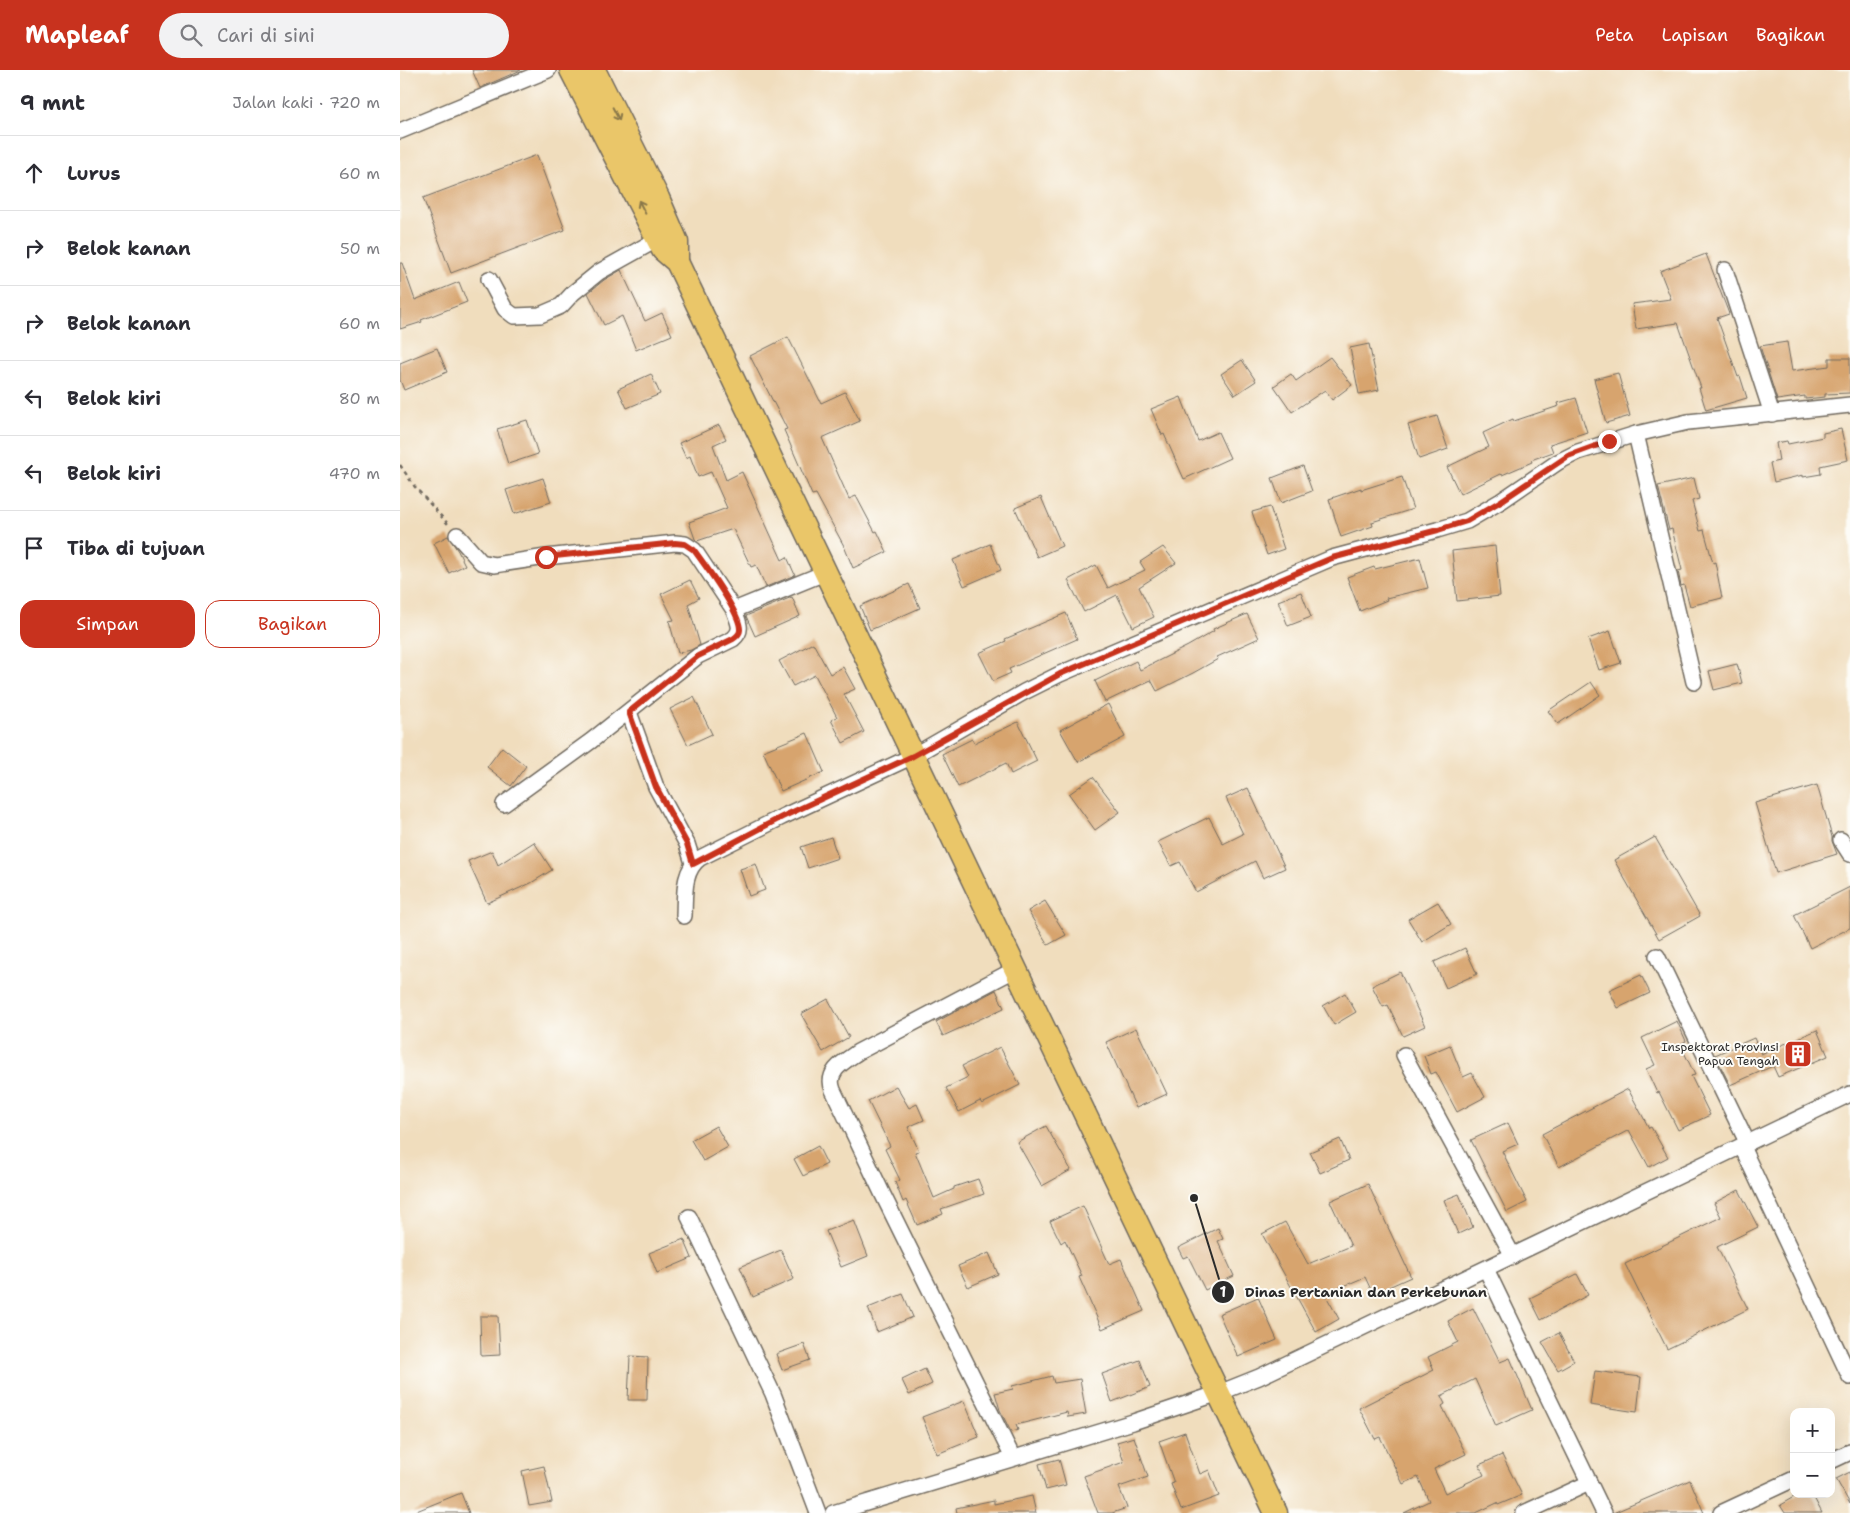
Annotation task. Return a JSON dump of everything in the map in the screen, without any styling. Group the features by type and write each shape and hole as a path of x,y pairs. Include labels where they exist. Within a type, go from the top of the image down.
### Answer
{"highway":[{"path":"571,70 663,250 677,262 1276,1513"},
{"path":"594,70 654,190 677,242 677,262"}],"street":[{"path":"400,131 548,70"},
{"path":"489,279 505,309 514,316 540,315 561,306 599,272 658,240"},
{"path":"1725,270 1772,414"},
{"path":"684,916 688,875 693,864 782,817 913,756 1060,674 1332,558 1467,521 1501,501 1568,456 1636,434 1688,422 1850,406"},
{"path":"1636,434 1694,682"},
{"path":"457,536 481,562 494,565 546,557 675,543 685,544 694,550 734,610 740,629 738,635 733,639 698,656 629,712 504,804"},
{"path":"734,610 827,572"},
{"path":"629,712 656,787 687,844 693,864"},
{"path":"1841,840 1850,854"},
{"path":"1657,956 1850,1377"},
{"path":"1013,1458 883,1195 830,1080 834,1071 858,1052 1016,969"},
{"path":"1404,1055 1513,1256"},
{"path":"833,1513 1142,1420 1259,1377 1745,1146 1850,1094"},
{"path":"689,1217 769,1385 818,1513"},
{"path":"1486,1269 1604,1513"},
{"path":"1835,1459 1850,1452"},
{"path":"1720,1513 1790,1480"},
{"path":"1524,1513 1588,1482"}],"path":[{"path":"400,465 420,493 457,536"}],"building":[{"path":"472,70 521,70 480,88"},
{"path":"537,155 565,230 451,273 423,198"},
{"path":"1706,254 1729,314 1717,318 1747,398 1706,410 1699,388 1701,388 1678,323 1636,329 1632,304 1671,299 1660,271"},
{"path":"400,263 402,263 415,300 459,282 467,302 421,320 422,322 400,329"},
{"path":"621,270 645,321 662,313 672,335 636,350 622,316 604,325 588,293 604,280"},
{"path":"788,337 821,403 845,392 860,421 822,438 849,499 856,496 887,552 853,568 844,546 816,494 812,495 784,430 787,429 750,356"},
{"path":"1787,342 1792,371 1829,366 1829,358 1850,358 1850,393 1825,394 1825,397 1805,399 1805,396 1777,400 1760,346"},
{"path":"1369,344 1379,390 1359,394 1350,348"},
{"path":"437,348 447,372 404,390 400,380 400,363"},
{"path":"1330,357 1352,385 1332,400 1325,390 1292,412 1274,386 1291,374 1296,381"},
{"path":"1242,360 1256,381 1235,395 1221,374"},
{"path":"1618,373 1630,416 1606,423 1594,379"},
{"path":"651,374 660,394 627,408 618,389"},
{"path":"1181,397 1198,441 1218,432 1230,458 1184,479 1151,409"},
{"path":"1576,398 1587,432 1550,444 1553,452 1531,460 1532,462 1501,474 1460,494 1447,467 1489,447 1483,433 1513,419 1514,421 1559,406 1558,403"},
{"path":"1437,416 1448,449 1419,459 1408,425"},
{"path":"527,420 538,454 508,464 497,429"},
{"path":"719,425 726,439 713,445 726,480 742,472 782,560 787,557 795,575 766,587 756,565 751,567 733,529 697,541 689,522 727,508 711,472 698,477 690,456 686,458 679,443"},
{"path":"1841,429 1848,460 1820,466 1821,474 1803,477 1803,475 1774,482 1770,463 1779,461 1776,443 1787,441 1788,444 1823,437 1823,433"},
{"path":"1303,466 1312,491 1281,503 1272,478"},
{"path":"1402,477 1413,509 1372,522 1373,526 1341,537 1329,499"},
{"path":"543,478 551,502 514,514 506,490"},
{"path":"1694,478 1699,499 1692,501 1700,531 1704,530 1713,563 1715,562 1722,598 1690,606 1684,585 1681,586 1678,571 1682,570 1672,529 1669,530 1658,486"},
{"path":"1041,497 1062,546 1037,557 1015,508"},
{"path":"1270,507 1284,549 1267,555 1252,512"},
{"path":"448,536 465,565 449,573 434,543"},
{"path":"990,544 1001,570 964,586 953,560"},
{"path":"1495,546 1500,596 1457,601 1452,551"},
{"path":"1163,547 1176,563 1139,587 1154,617 1133,627 1117,595 1084,612 1068,580 1096,565 1108,588 1145,570 1140,562"},
{"path":"1420,558 1428,588 1386,598 1387,600 1360,611 1347,577 1374,567 1375,569"},
{"path":"690,580 699,598 688,604 700,645 691,650 678,653 669,621 674,620 661,594"},
{"path":"909,584 920,608 870,630 860,606"},
{"path":"1301,592 1311,617 1288,626 1278,601"},
{"path":"792,597 800,616 755,636 746,616"},
{"path":"1066,613 1077,639 1009,669 1011,673 993,681 979,653 1006,641 1005,639"},
{"path":"1247,614 1259,638 1217,657 1218,659 1157,691 1151,680 1105,702 1095,681 1136,661 1140,670 1188,646 1214,631 1213,629"},
{"path":"1610,631 1621,663 1599,670 1588,639"},
{"path":"813,643 830,674 843,667 855,689 844,694 864,732 843,743 831,720 837,717 815,675 793,686 779,661"},
{"path":"1737,664 1742,683 1714,690 1709,671"},
{"path":"1591,682 1600,695 1558,724 1548,711"},
{"path":"694,697 712,734 688,745 670,709"},
{"path":"1108,704 1125,737 1078,762 1060,730"},
{"path":"1018,722 1037,761 1011,774 1006,763 958,787 942,754 972,739 974,743"},
{"path":"807,733 824,772 781,791 763,751"},
{"path":"502,747 526,766 511,786 487,767"},
{"path":"1093,777 1120,812 1095,830 1069,794"},
{"path":"1817,785 1837,854 1776,873 1755,803"},
{"path":"1248,788 1285,868 1263,878 1255,861 1196,892 1180,862 1171,866 1158,842 1209,817 1223,844 1243,834 1226,798"},
{"path":"831,837 838,858 808,868 801,847"},
{"path":"1655,837 1700,916 1659,939 1614,860"},
{"path":"534,842 552,870 531,883 487,903 468,861 492,851 498,865"},
{"path":"756,864 765,890 749,896 740,869"},
{"path":"1850,887 1850,928 1810,948 1794,915"},
{"path":"1045,901 1066,935 1048,945 1028,911"},
{"path":"1438,902 1451,924 1422,942 1408,919"},
{"path":"1465,948 1477,974 1446,988 1434,962"},
{"path":"1400,972 1425,1026 1403,1036 1388,1005 1383,1007 1372,986"},
{"path":"1641,975 1650,993 1618,1008 1609,990"},
{"path":"996,990 1004,1008 943,1036 936,1022"},
{"path":"1345,993 1356,1012 1334,1025 1323,1006"},
{"path":"828,999 849,1037 823,1052 801,1014"},
{"path":"1677,1021 1686,1041 1680,1044 1695,1075 1691,1076 1710,1115 1678,1130 1646,1069 1655,1065 1642,1038"},
{"path":"1136,1028 1167,1094 1136,1108 1106,1042"},
{"path":"1817,1030 1828,1056 1778,1077 1773,1066 1730,1085 1715,1055 1754,1038 1761,1054"},
{"path":"1450,1045 1463,1077 1472,1073 1485,1097 1457,1112 1436,1072 1431,1074 1424,1056"},
{"path":"1000,1047 1020,1085 982,1104 980,1101 959,1112 946,1088 968,1077 962,1066"},
{"path":"896,1086 909,1108 917,1104 924,1120 908,1127 919,1151 915,1152 934,1198 954,1189 954,1187 978,1179 984,1194 941,1209 943,1214 917,1225 906,1200 903,1202 895,1182 900,1180 885,1149 890,1146 868,1101"},
{"path":"1628,1089 1649,1128 1651,1127 1668,1157 1649,1167 1629,1130 1559,1167 1542,1134"},
{"path":"1508,1123 1518,1144 1502,1151 1527,1202 1507,1212 1471,1140"},
{"path":"716,1126 728,1147 703,1161 691,1140"},
{"path":"1046,1126 1071,1170 1042,1186 1017,1142"},
{"path":"1340,1139 1349,1160 1320,1173 1310,1152"},
{"path":"818,1146 827,1164 803,1176 794,1159"},
{"path":"1368,1184 1411,1277 1373,1294 1365,1277 1325,1294 1339,1319 1316,1332 1262,1234 1285,1222 1308,1264 1351,1246 1330,1201"},
{"path":"1739,1190 1758,1227 1717,1247 1748,1309 1667,1349 1625,1264 1721,1217 1714,1203"},
{"path":"1459,1194 1473,1227 1458,1234 1444,1200"},
{"path":"1083,1206 1109,1264 1121,1259 1144,1311 1102,1329 1079,1277 1082,1276 1065,1240 1061,1243 1050,1221"},
{"path":"854,1220 868,1256 841,1267 826,1231"},
{"path":"1218,1228 1223,1239 1218,1241 1234,1276 1205,1290 1188,1256 1183,1258 1178,1248"},
{"path":"684,1239 692,1258 657,1273 649,1253"},
{"path":"781,1250 794,1279 753,1297 740,1267"},
{"path":"989,1253 998,1274 968,1287 958,1266"},
{"path":"1577,1274 1588,1295 1541,1320 1530,1298"},
{"path":"903,1294 913,1317 877,1332 868,1308"},
{"path":"1258,1297 1277,1340 1238,1357 1219,1314"},
{"path":"1473,1308 1500,1362 1510,1358 1532,1410 1496,1426 1475,1379 1441,1396 1445,1404 1442,1406 1466,1454 1434,1469 1445,1493 1484,1475 1479,1465 1502,1455 1522,1495 1498,1505 1497,1503 1476,1513 1404,1513 1429,1501 1418,1477 1403,1484 1380,1437 1375,1439 1359,1408 1434,1370 1428,1357 1458,1342 1448,1321"},
{"path":"480,1316 498,1316 500,1355 481,1356"},
{"path":"1559,1333 1574,1361 1558,1370 1542,1342"},
{"path":"804,1344 810,1360 782,1370 776,1354"},
{"path":"630,1356 648,1357 647,1400 628,1400"},
{"path":"1140,1360 1150,1387 1112,1402 1102,1374"},
{"path":"925,1369 932,1384 909,1395 902,1380"},
{"path":"1595,1371 1641,1377 1637,1412 1590,1405"},
{"path":"1052,1376 1054,1383 1080,1379 1086,1414 1068,1417 1067,1412 1016,1425 1018,1430 1011,1432 1000,1410 995,1393 1013,1389 1012,1386"},
{"path":"964,1401 979,1437 937,1454 922,1417"},
{"path":"1185,1432 1200,1474 1209,1470 1219,1496 1181,1510 1171,1484 1174,1483 1159,1441"},
{"path":"1134,1437 1148,1477 1119,1487 1127,1508 1112,1513 1098,1513 1084,1476 1124,1462 1117,1442"},
{"path":"1059,1459 1066,1485 1046,1490 1039,1464"},
{"path":"544,1466 552,1502 529,1506 522,1471"},
{"path":"1850,1472 1850,1504 1836,1479"},
{"path":"1690,1480 1704,1513 1613,1513"},
{"path":"461,1493 469,1513 414,1513 414,1512"},
{"path":"1032,1496 1036,1513 957,1513 956,1508 994,1500 994,1504"},
{"path":"1792,1498 1814,1498 1822,1513 1785,1513 1780,1505"}],"place":[{"name":"Inspektorat Provinsi Papua Tengah","path":"1798,1054"},
{"name":"Dinas Pertanian dan Perkebunan","path":"1194,1198"}],"route":[{"path":"546,557 675,543 685,544 694,550 734,610 740,629 738,635 703,652 629,712 656,787 687,844 693,864 700,858 782,817 913,756 1024,692 1060,674 1345,553 1467,521 1501,501 1568,456 1609,441"}]}
